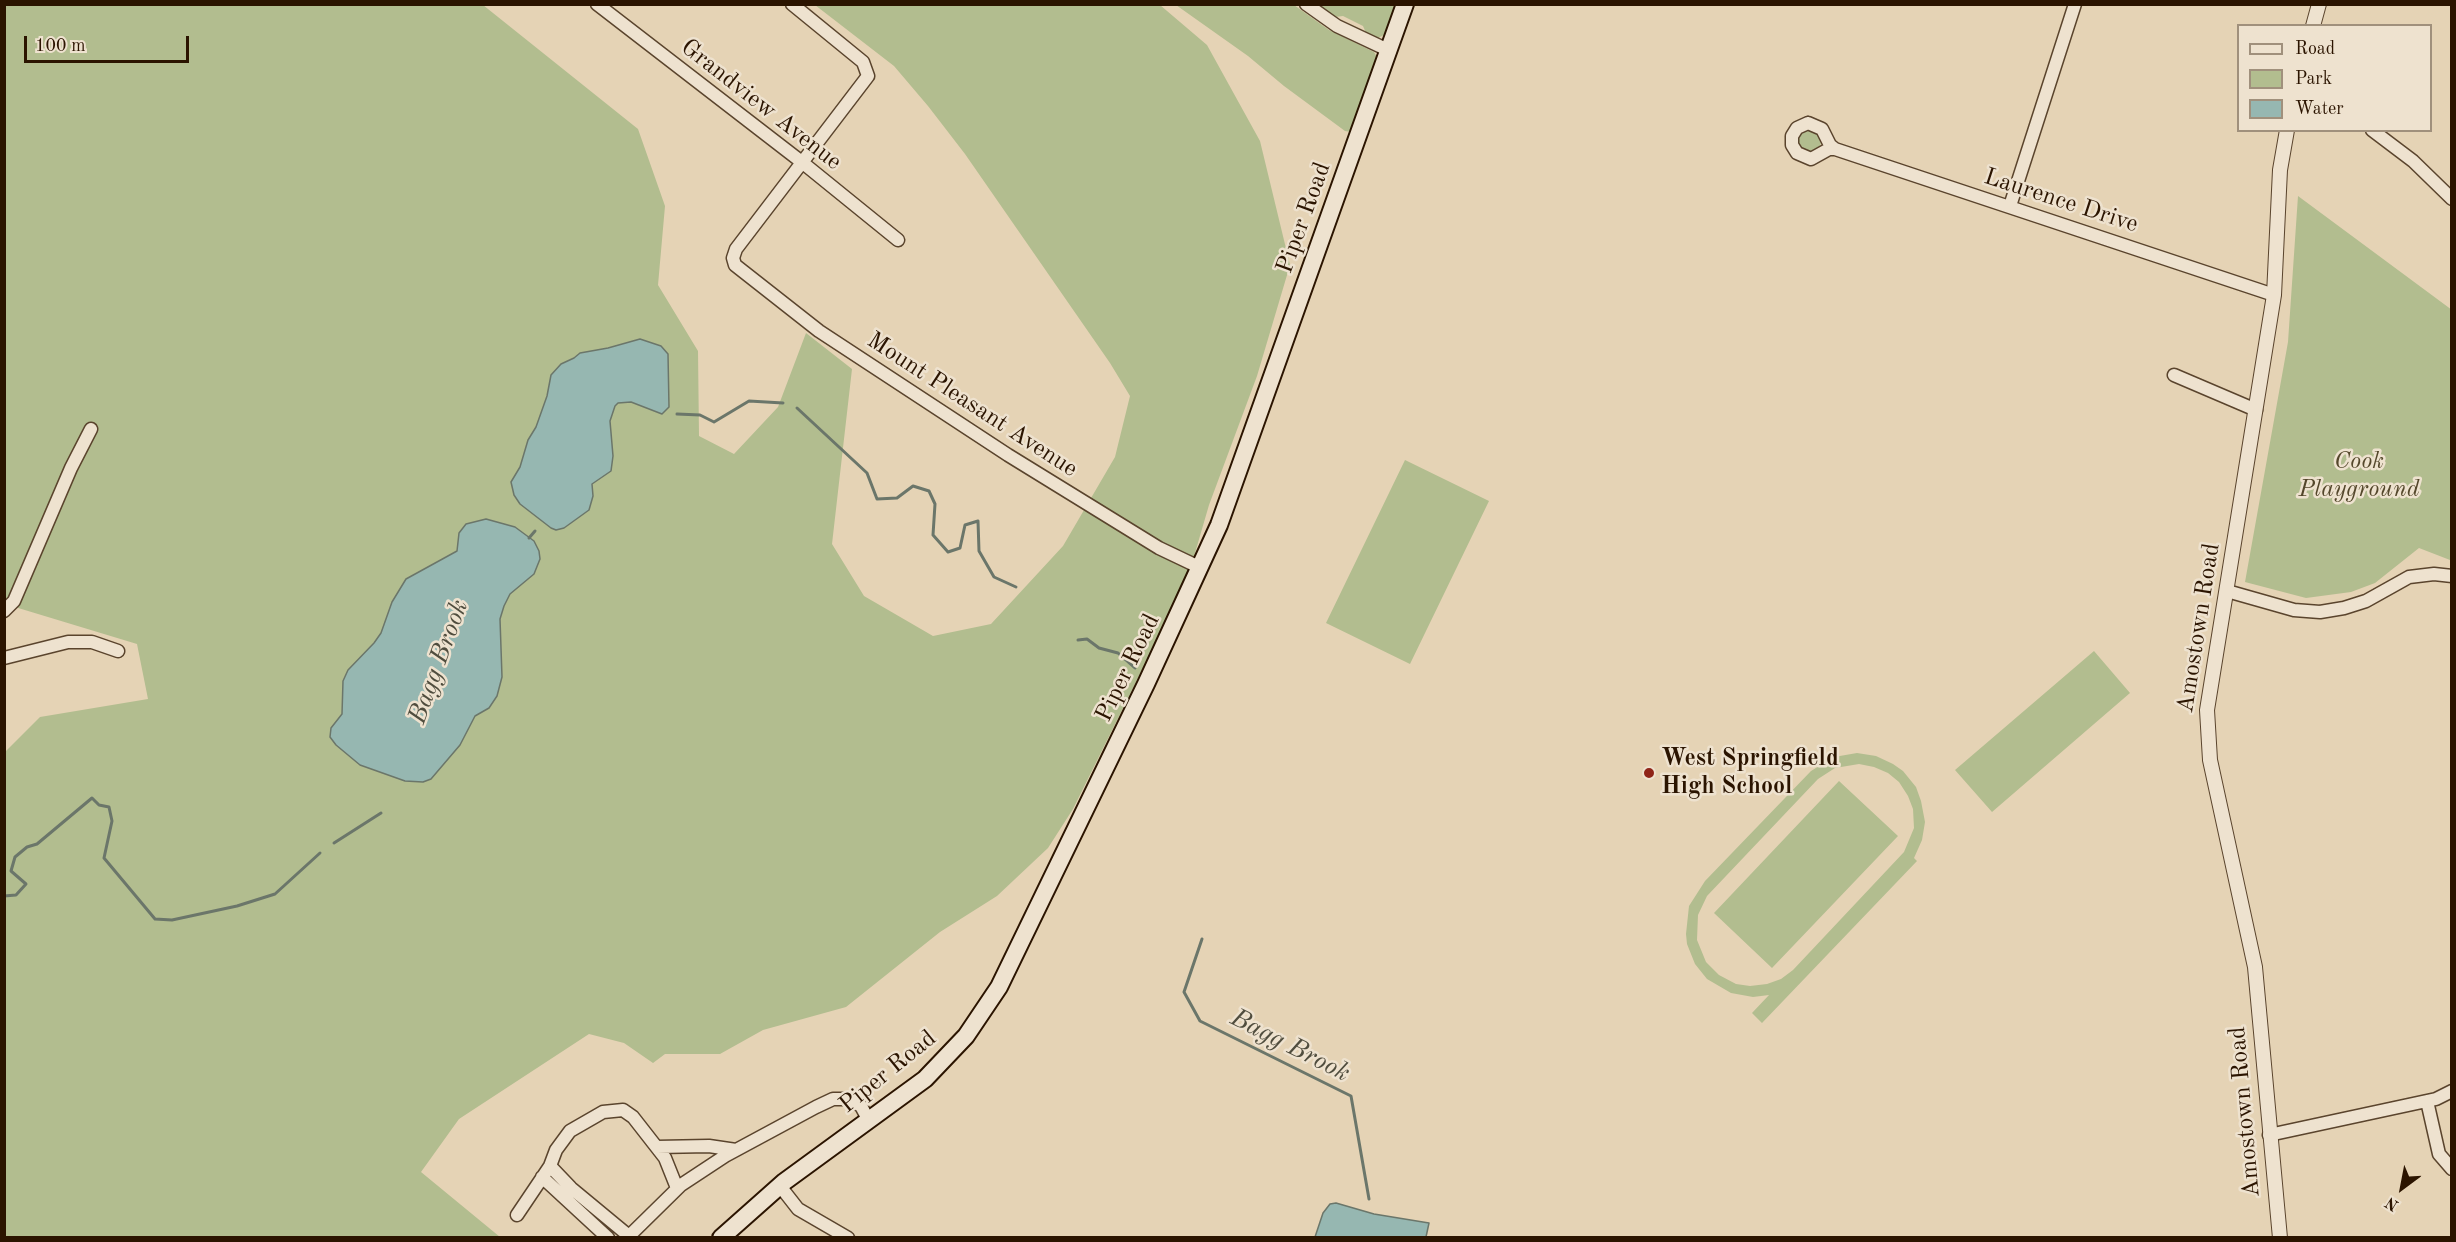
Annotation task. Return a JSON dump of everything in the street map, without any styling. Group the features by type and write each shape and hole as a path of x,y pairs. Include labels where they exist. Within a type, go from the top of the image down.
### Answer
{"main road":[{"name":"Piper Road","path":"721,1238 780,1186 914,1088 944,1061 976,1023 1015,957 1201,568 1239,472 1405,4"}],"street":[{"name":"Grandview Avenue","path":"597,4 803,163 898,240"},
{"path":"792,4 855,54 867,67 868,76 803,163"},
{"path":"1306,4 1337,26 1388,50"},
{"path":"2010,206 2075,4"},
{"path":"2314,24 2319,4"},
{"name":"Amostown Road","path":"2280,1238 2255,967 2214,777 2207,731 2210,684 2274,295 2280,170 2288,132"},
{"path":"2375,132 2413,161 2451,199"},
{"name":"Laurence Drive","path":"1835,149 2274,295"},
{"name":"Mount Pleasant Avenue","path":"803,163 739,245 733,258 741,271 819,331 1066,492 1160,548 1201,568"},
{"path":"2174,375 2256,410"},
{"path":"4,611 14,601 62,489 91,429"},
{"path":"2227,591 2294,610 2320,612 2366,601 2409,577 2434,574 2451,576"},
{"path":"4,658 68,642 92,642 118,651"},
{"path":"2269,1135 2427,1101 2451,1091"},
{"path":"550,1166 571,1188 628,1237 677,1188 736,1150 833,1099 848,1099 857,1103 869,1121"},
{"path":"2427,1101 2439,1154 2451,1169"},
{"path":"516,1215 550,1166 556,1150 570,1131 603,1112 622,1110 633,1117 665,1158 677,1188"},
{"path":"657,1147 709,1146 736,1150"},
{"path":"542,1177 608,1238"},
{"path":"780,1186 798,1209 848,1238"}],"green space":[{"path":"5,5 483,5 638,129 665,206 658,285 698,351 699,436 734,454 778,407 806,333 852,369 832,544 864,596 933,636 991,624 1063,546 1115,457 1130,396 1110,363 965,154 928,106 894,66 815,5 1160,5 1207,45 1260,141 1290,265 1257,376 1209,505 1188,577 1073,809 1048,848 997,896 940,932 846,1007 763,1030 720,1054 665,1054 653,1063 624,1043 589,1034 459,1119 421,1172 500,1237 5,1237 4,753 40,717 148,699 137,644 5,604"},
{"path":"1176,5 1294,5 1329,30 1374,52 1377,57 1351,132 1345,131 1248,56"},
{"path":"1318,5 1396,5 1386,34 1378,38 1366,33 1363,26 1343,16 1335,17"},
{"path":"1809,129 1814,130 1820,136 1820,146 1814,152 1809,153 1804,152 1798,146 1797,141 1798,136 1804,130"},
{"name":"Cook Playground","path":"2298,196 2452,310 2450,560 2419,548 2375,583 2351,592 2306,598 2245,582 2288,342"},
{"path":"1405,460 1489,501 1410,664 1326,623"},
{"path":"2094,651 2130,693 1992,812 1955,770"},
{"path":"1857,753 1876,756 1903,771 1916,787 1925,822 1922,840 1914,858 1917,861 1762,1023 1752,1013 1769,995 1753,997 1731,993 1707,979 1695,964 1687,944 1689,906 1705,881 1811,771 1834,757","holes":["1859,764 1888,773 1899,782 1913,809 1914,828 1904,852 1793,970 1781,979 1750,986 1736,984 1719,975 1706,962 1697,940 1698,915 1707,896 1818,779 1835,768"]},
{"path":"1839,781 1898,836 1772,968 1714,913"}],"water":[{"path":"640,339 661,346 668,354 669,407 662,414 631,402 618,403 615,406 610,421 613,456 611,471 592,484 593,496 589,510 564,528 556,530 551,528 520,504 514,495 511,482 520,467 528,440 536,427 547,396 551,375 561,364 580,353"},
{"path":"486,519 515,527 534,541 540,559 534,574 510,594 504,606 500,619 502,677 497,696 489,708 475,716 460,745 431,779 423,782 405,781 360,765 330,737 331,728 342,714 343,681 348,670 381,633 392,602 406,579 457,551 459,533 466,524"},
{"path":"1336,1203 1374,1214 1429,1223 1426,1237 1315,1237 1323,1213 1330,1204"}],"waterway":[{"name":"Bagg Brook","path":"677,414 700,415 714,422 749,401 783,403"},
{"name":"Bagg Brook","path":"797,408 867,473 877,499 897,498 913,486 929,491 935,504 933,535 948,552 960,548 965,525 978,521 979,551 994,577 1016,587"},
{"name":"Bagg Brook","path":"529,538 535,531"},
{"name":"Bagg Brook","path":"1078,640 1087,639 1099,648 1118,653 1135,668"},
{"name":"Bagg Brook","path":"4,896 16,895 26,884 11,871 15,857 27,847 37,844 92,798 99,805 109,807 112,821 104,858 155,919 172,920 237,906 275,894 320,853"},
{"name":"Bagg Brook","path":"334,843 381,813"},
{"name":"Bagg Brook","path":"1202,939 1184,992 1200,1021 1351,1096 1369,1199"}],"place":[{"name":"West Springfield High School","path":"1649,773"}]}
